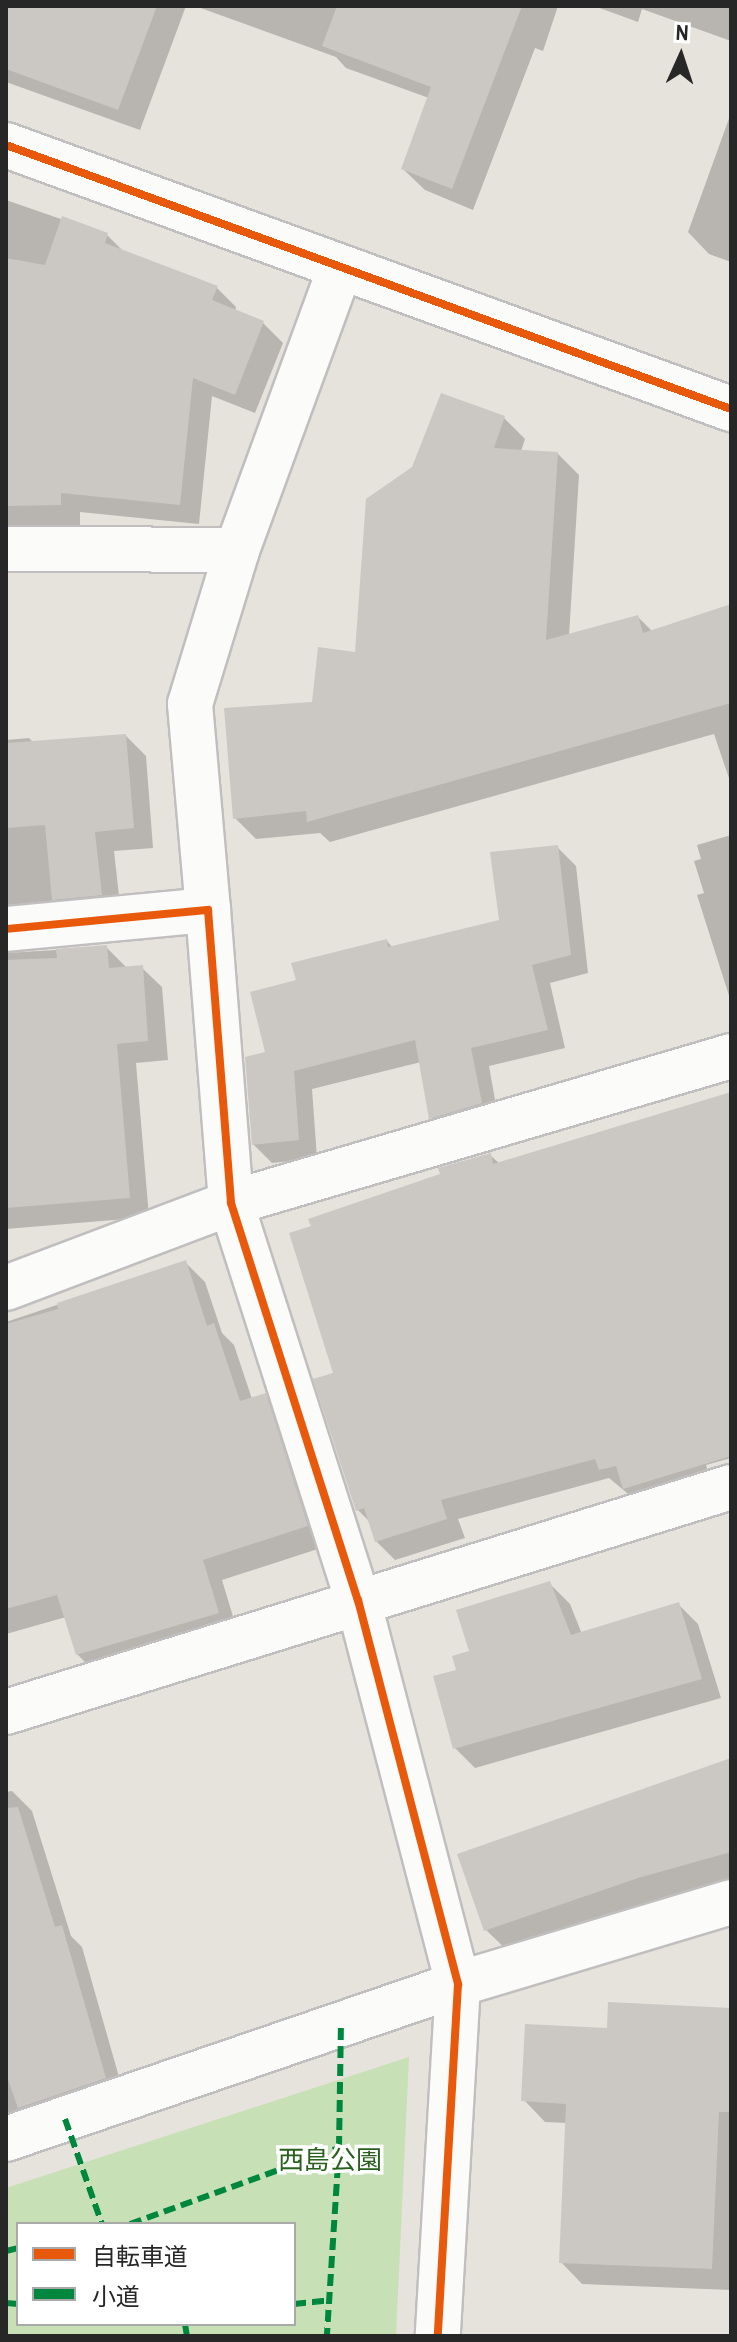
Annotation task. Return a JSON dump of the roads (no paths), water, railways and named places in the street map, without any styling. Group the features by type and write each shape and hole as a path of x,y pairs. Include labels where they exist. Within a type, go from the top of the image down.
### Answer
{"street":[{"path":"6,145 731,409"},
{"path":"340,268 237,550 190,704 231,1203 358,1600 458,1984 438,2336"},
{"path":"6,549 237,550"},
{"path":"6,929 208,910"},
{"path":"6,1288 231,1203 731,1056"},
{"path":"6,1712 358,1600 731,1487"},
{"path":"6,2139 458,1984 731,1902"}],"park label":[{"name":"西島公園","path":"330,2160"}]}
